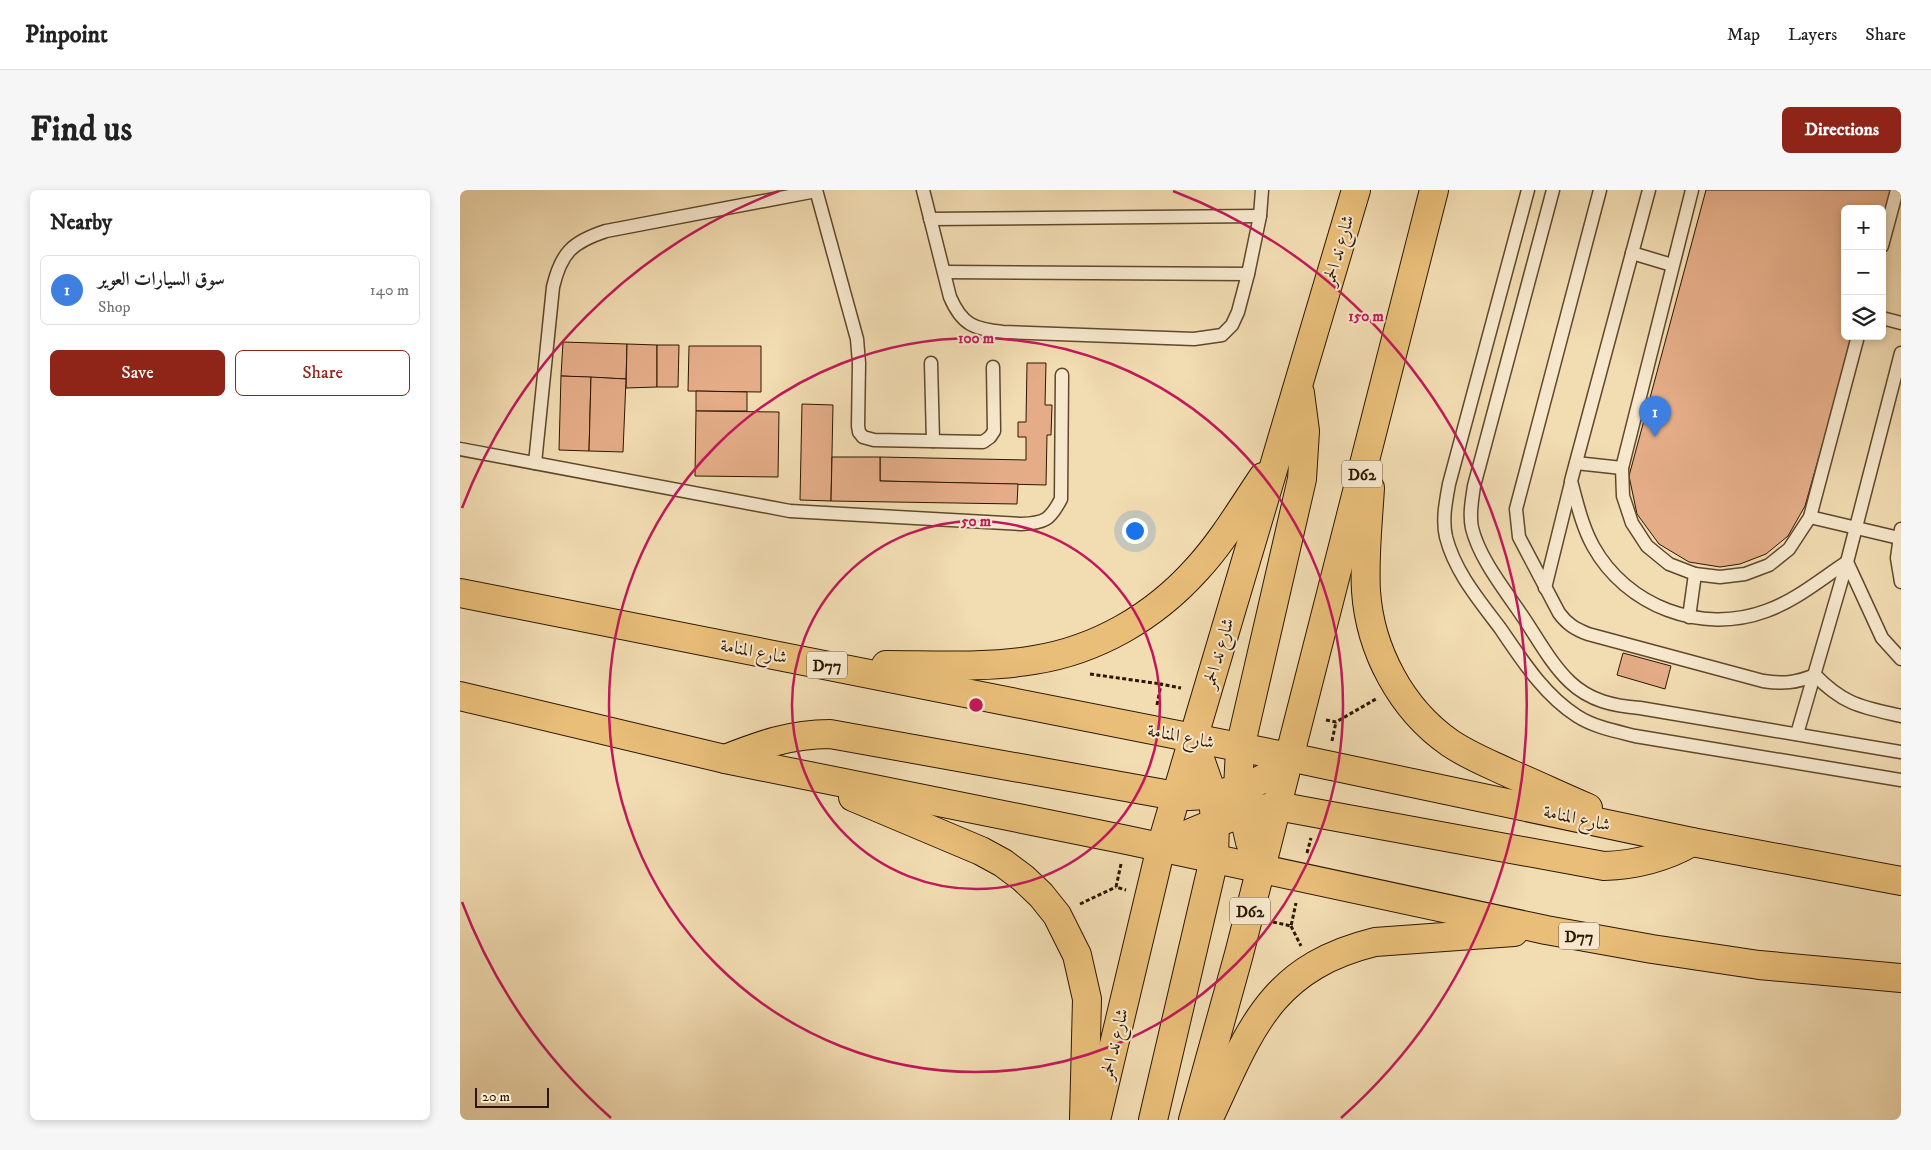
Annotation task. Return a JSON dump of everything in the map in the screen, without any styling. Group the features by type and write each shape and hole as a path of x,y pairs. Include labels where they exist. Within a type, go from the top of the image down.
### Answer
{"main road":[{"name":"شارع ند الحمر","path":"1096,1120 1161,847 1356,190"},
{"name":"D62","path":"1193,1120 1240,954 1434,190"},
{"path":"1153,1120 1302,479 1305,431 1303,407 1298,384"},
{"path":"1373,428 1366,591 1369,616 1376,641 1397,687 1430,726 1449,742 1471,756 1637,830"},
{"path":"834,666 1004,664 1063,654 1092,644 1139,620 1180,587 1214,547 1276,457"},
{"name":"شارع المنامة","path":"460,593 1289,757 1692,842 1901,881"},
{"name":"D77","path":"460,696 799,774 1161,847 1546,930 1652,949 1759,965 1901,978"},
{"path":"725,758 789,736 830,734 1227,805 1277,806 1604,866 1640,863 1658,858 1692,842"},
{"path":"1193,739 1227,805 1250,842 1261,869"},
{"path":"1161,847 1186,834 1266,777 1289,757"},
{"path":"799,774 981,851 1003,863 1041,895 1057,915 1077,955 1083,977 1087,998 1084,1120"},
{"path":"1208,1120 1258,1018 1274,998 1312,966 1346,950 1375,942 1546,930"}],"lane":[{"path":"923,190 950,297 956,311 967,323 982,330 1003,332 1194,339 1222,335 1232,325 1238,312 1260,216 1262,190"},
{"path":"1528,190 1449,484 1444,510 1446,536 1454,560 1467,583 1535,677 1554,699 1578,717 1605,729 1635,736 1901,780"},
{"path":"1553,190 1474,486 1470,506 1472,526 1478,546 1554,663 1570,682 1591,697 1615,706 1901,752"},
{"path":"1600,190 1516,510 1519,537 1545,588 1566,623 1576,630 1780,684 1798,682 1814,675"},
{"path":"1545,588 1571,481 1649,190"},
{"path":"1692,190 1622,468 1623,496 1632,522 1647,546 1669,564 1695,574 1720,578 1745,574 1769,565 1789,549 1810,517 1857,340"},
{"path":"1886,231 1897,190"},
{"path":"535,463 553,287 558,267 569,250 586,237 606,231 816,191 857,339 859,432 862,437 868,440 983,442 990,438 994,430 993,367"},
{"path":"930,219 1260,216"},
{"path":"1632,253 1672,265"},
{"path":"944,272 1248,274"},
{"path":"1886,319 1901,323"},
{"path":"1798,734 1847,562 1901,353"},
{"path":"931,363 933,441"},
{"path":"460,449 790,511 1021,524 1038,523 1053,514 1061,499 1062,375"},
{"path":"1576,463 1622,468"},
{"path":"1571,481 1586,530 1593,546 1606,566 1624,584 1644,599 1666,610 1689,617 1741,618 1766,611 1789,600 1847,562"},
{"path":"1810,517 1856,528 1900,533 1897,558 1901,582"},
{"path":"1847,562 1882,638 1901,659"},
{"path":"1689,617 1695,574"},
{"path":"1814,675 1830,690 1848,702 1901,716"}],"path":[{"path":"1092,644 1089,674 1161,684"},
{"path":"1336,722 1397,687"},
{"path":"1057,915 1116,888"}],"building":[{"path":"1706,190 1894,190 1886,219 1886,205 1841,205 1841,340 1852,340 1805,506 1788,536 1766,554 1740,564 1720,567 1689,562 1659,544 1637,514 1629,476"},
{"path":"563,342 627,344 626,379 561,376"},
{"path":"627,344 657,345 657,387 626,388"},
{"path":"657,345 679,345 678,387 657,387"},
{"path":"689,346 761,346 761,392 688,391"},
{"path":"1027,363 1046,363 1045,405 1052,405 1051,435 1047,435 1046,485 880,481 880,457 1026,460 1026,437 1018,437 1018,422 1026,422"},
{"path":"561,376 591,377 589,451 559,450"},
{"path":"591,377 626,379 623,452 589,451"},
{"path":"696,391 747,392 747,411 696,411"},
{"path":"802,404 833,405 831,501 800,500"},
{"path":"696,411 779,412 778,477 695,476"},
{"path":"832,457 880,457 880,481 1018,484 1017,504 831,501"},
{"path":"1623,653 1671,666 1665,689 1617,675"}],"place":[{"name":"سوق السيارات العوير","path":"1655,437"}]}
